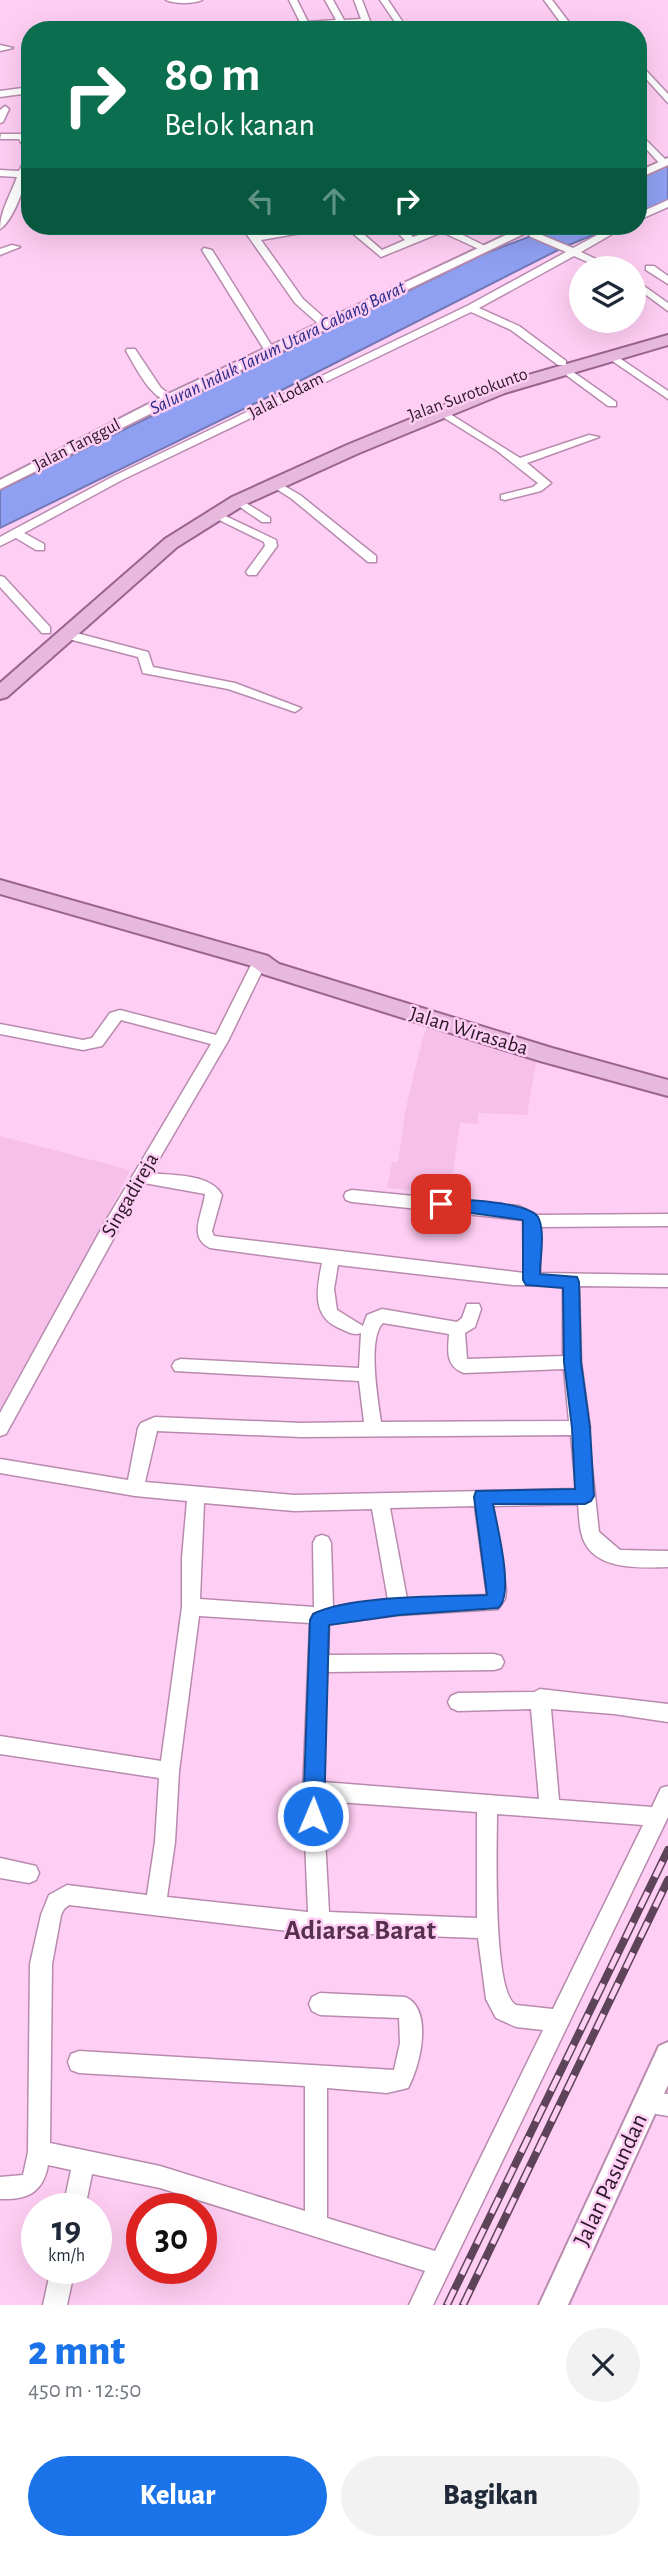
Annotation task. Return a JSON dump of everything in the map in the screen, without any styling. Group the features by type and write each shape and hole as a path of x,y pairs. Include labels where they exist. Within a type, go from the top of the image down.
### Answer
{"main road":[{"name":"Jalan Surotokunto","path":"584,361 668,333"},
{"name":"Jalan Surotokunto","path":"276,479 454,398 564,366 668,340"},
{"name":"Jalan Surotokunto","path":"395,427 564,366"},
{"path":"0,669 55,632 171,543 276,479"},
{"path":"0,693 55,632 195,517 230,496 276,479"},
{"name":"Jalan Wirasaba","path":"0,887 536,1052 668,1088"},
{"name":"Jalan Wirasaba","path":"0,898 262,967"}],"street":[{"path":"170,0 198,0"},
{"path":"293,0 303,21"},
{"path":"329,0 340,21"},
{"path":"358,0 368,21"},
{"path":"384,0 398,21"},
{"path":"548,0 564,21"},
{"path":"647,75 668,100"},
{"path":"0,85 21,87"},
{"path":"0,94 21,90"},
{"path":"5,109 0,124 0,137 21,136"},
{"path":"0,124 20,125"},
{"path":"647,144 666,162 647,171"},
{"path":"0,173 21,174"},
{"path":"0,226 15,197 21,177"},
{"path":"647,213 668,203"},
{"path":"266,235 253,237 299,300 326,325"},
{"path":"359,235 381,254 425,235"},
{"path":"405,235 411,241"},
{"path":"457,235 484,248"},
{"name":"Jalan Tanggul","path":"0,485 169,399 484,248 519,235"},
{"path":"541,235 582,256"},
{"name":"Jalal Lodam","path":"0,542 118,478 471,307 568,250 601,235"},
{"path":"0,252 16,247"},
{"path":"207,250 270,351"},
{"path":"650,268 668,281"},
{"path":"646,291 668,308"},
{"path":"471,307 515,328 612,404"},
{"path":"131,351 158,390 169,399"},
{"path":"612,356 668,396"},
{"path":"442,412 544,480 545,485 505,497"},
{"path":"520,462 593,437"},
{"path":"276,479 372,559"},
{"path":"238,501 267,520"},
{"path":"215,514 270,540 271,546 252,572"},
{"path":"15,533 40,547"},
{"path":"0,580 55,632 144,655 147,670 231,686 295,708"},
{"name":"Singadireja","path":"0,1429 140,1177 262,967"},
{"path":"0,1029 83,1045 97,1042 115,1017 120,1015 220,1041"},
{"path":"140,1177 211,1189 214,1195 204,1231 208,1240 216,1244 532,1280 668,1281"},
{"path":"352,1196 519,1212 529,1216 532,1221 532,1280"},
{"path":"532,1221 668,1220"},
{"path":"331,1257 326,1300 328,1309 332,1317 355,1328"},
{"path":"571,1282 572,1362 590,1534 599,1548 611,1556 626,1560 668,1559"},
{"path":"373,1429 368,1375 370,1329 373,1320 382,1316 457,1329 467,1325 472,1318 472,1309"},
{"path":"457,1329 457,1361 464,1366 572,1362"},
{"path":"181,1366 368,1375"},
{"path":"135,1489 147,1429 155,1424 301,1430 581,1428"},
{"path":"0,1466 135,1489 294,1503 585,1496"},
{"path":"156,1905 165,1842 169,1771 191,1607 191,1558 196,1496"},
{"path":"191,1607 324,1616 399,1607 479,1605 496,1599 497,1590 483,1497"},
{"path":"380,1500 399,1607"},
{"path":"319,1920 313,1791 320,1620 324,1616 322,1543"},
{"path":"319,1664 494,1662"},
{"path":"540,1698 550,1810"},
{"path":"458,1702 540,1698 608,1702 668,1713"},
{"path":"0,1745 169,1771"},
{"path":"313,1791 400,1794 550,1810 658,1817"},
{"path":"421,2305 668,1795"},
{"path":"487,1803 488,1928 493,1992 502,2010 510,2014 558,2020"},
{"path":"0,1868 29,1873"},
{"path":"0,2188 28,2187 35,2179 39,2152 41,1964 56,1902 67,1895 80,1894 273,1920 488,1928"},
{"path":"79,2062 387,2082 400,2080 406,2073 412,2018 405,2007 320,2004"},
{"name":"Jalan Pasundan","path":"553,2305 657,2104 668,2055"},
{"path":"316,2076 316,2226"},
{"path":"39,2152 160,2177 440,2264"},
{"path":"77,2193 84,2160"},
{"path":"55,2305 59,2284"}],"shaded area":[{"path":"429,1023 537,1057 527,1115 478,1113 478,1124 460,1123 450,1193 387,1188 392,1162 398,1162 405,1112 422,1040"},
{"path":"0,1136 130,1170 64,1306 0,1410"}],"water":[{"path":"668,165 668,200 647,210 647,175"},
{"path":"534,235 593,235 564,247 274,394 0,528 0,490 486,253"}],"railway":[{"path":"447,2305 668,1850"},
{"path":"463,2305 668,1880"}],"district":[{"name":"Adiarsa Barat","path":"360,1931"}],"route":[{"path":"313,1816 320,1620 330,1615 399,1607 491,1603 496,1599 497,1590 483,1497 585,1496 581,1428 572,1362 571,1282 532,1280 532,1221 529,1216 519,1212 441,1204"}],"water label":[{"name":"Saluran Induk Tarum Utara Cabang Barat","path":"278,348"}]}
